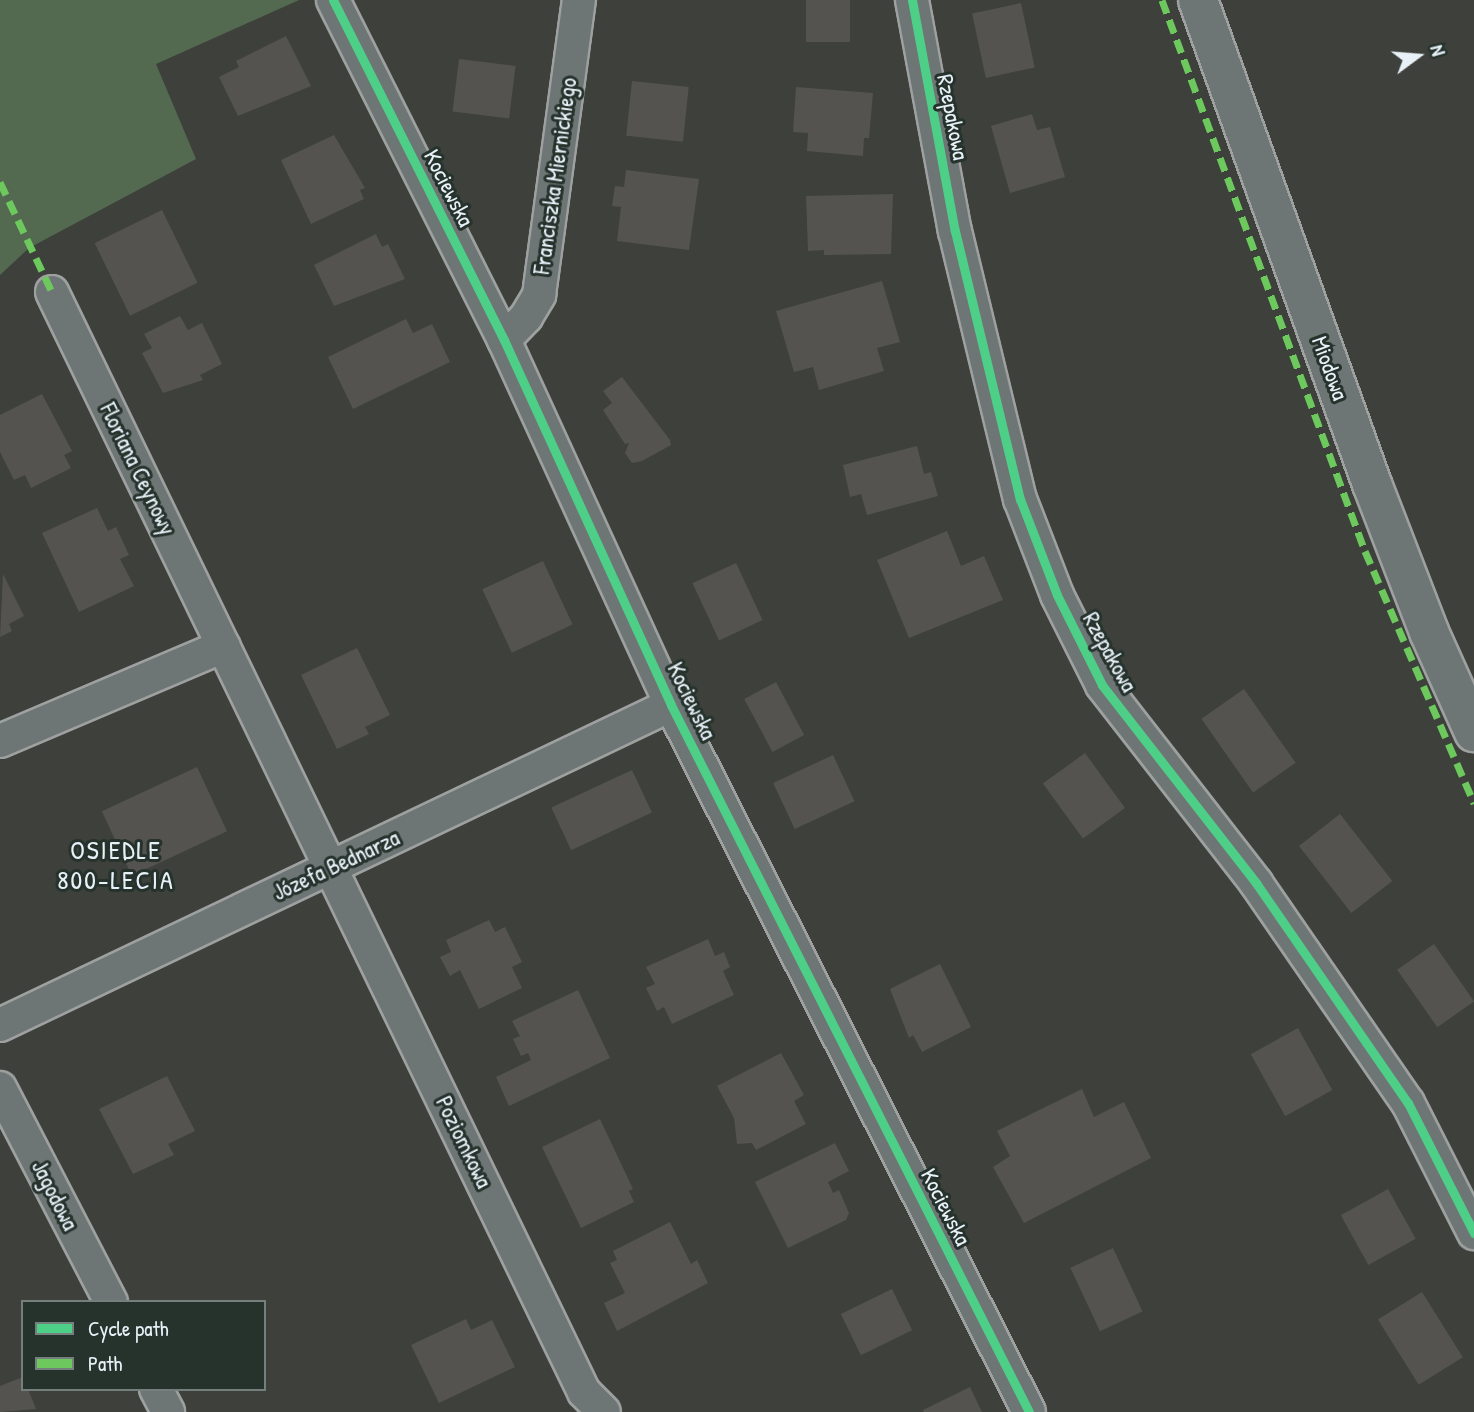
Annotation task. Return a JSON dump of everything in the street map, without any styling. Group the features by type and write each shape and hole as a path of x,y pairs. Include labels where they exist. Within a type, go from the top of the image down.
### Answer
{"main road":[{"name":"Miodowa","path":"1198,0 1372,484 1429,632 1474,732"}],"street":[{"name":"Kociewska","path":"333,0 504,340 671,705 1029,1412"},
{"name":"Franciszka Miernickiego","path":"504,340 526,317 539,295 579,0"},
{"name":"Rzepakowa","path":"912,0 955,230 1016,486 1058,595 1102,685 1256,883 1408,1103 1474,1233"},
{"name":"Floriana Ceynowy","path":"52,292 330,868"},
{"path":"0,741 224,646"},
{"name":"Józefa Bednarza","path":"0,1025 671,705"},
{"name":"Poziomkowa","path":"330,868 584,1392 604,1412"},
{"name":"Jagodowa","path":"0,1088 110,1300"},
{"path":"157,1391 168,1412"}],"green space":[{"path":"0,0 299,0 156,64 196,159 29,248 0,275"}],"building":[{"path":"806,0 850,0 850,42 806,42"},
{"path":"1021,3 1035,68 986,78 972,13"},
{"path":"286,36 311,86 238,116 219,77 239,67 236,61"},
{"path":"459,59 516,66 509,119 453,112"},
{"path":"632,81 689,87 683,142 626,136"},
{"path":"796,87 873,93 869,138 864,138 863,156 807,151 808,133 793,132"},
{"path":"1032,114 1037,130 1050,127 1065,177 1010,193 991,126"},
{"path":"334,135 365,188 360,190 364,199 311,224 281,160"},
{"path":"626,170 699,179 689,250 617,241 621,207 612,206 615,186 624,187"},
{"path":"893,194 891,254 824,255 824,250 808,251 806,196"},
{"path":"162,210 198,283 130,316 95,243"},
{"path":"376,234 382,247 388,244 405,279 334,306 314,265"},
{"path":"882,281 900,342 877,348 884,371 819,390 813,367 794,372 776,311"},
{"path":"180,316 188,330 202,323 222,364 200,375 203,380 163,393 142,353 152,348 144,334"},
{"path":"406,319 413,333 432,324 450,362 353,409 328,357"},
{"path":"622,377 670,440 671,445 642,461 632,463 625,453 629,443 625,444 603,410 612,403 603,391"},
{"path":"42,394 72,451 64,455 71,468 31,488 25,475 14,480 0,452 0,415"},
{"path":"917,446 924,474 931,472 938,496 867,515 861,494 850,497 843,465"},
{"path":"97,508 108,531 116,527 129,555 120,559 134,586 79,612 42,533"},
{"path":"947,531 961,566 984,556 1003,600 909,638 877,560"},
{"path":"543,561 573,624 512,653 482,589"},
{"path":"736,563 763,620 719,640 692,583"},
{"path":"3,574 24,616 9,624 12,631 0,637"},
{"path":"357,648 390,715 365,727 369,734 337,749 301,675"},
{"path":"776,682 804,735 772,752 744,699"},
{"path":"1244,689 1296,763 1253,793 1201,719"},
{"path":"1085,753 1125,808 1083,839 1043,784"},
{"path":"833,755 855,801 795,829 773,783"},
{"path":"197,767 227,831 132,876 102,811"},
{"path":"632,770 652,813 571,850 551,808"},
{"path":"1340,814 1392,881 1351,913 1299,846"},
{"path":"489,920 495,932 505,927 522,962 512,967 522,988 479,1009 460,970 450,976 440,957 451,952 446,940"},
{"path":"708,939 715,956 724,952 730,967 723,971 734,995 672,1024 664,1007 657,1011 646,988 655,984 646,967"},
{"path":"1434,944 1474,1001 1437,1027 1397,970"},
{"path":"940,964 971,1027 922,1052 913,1035 909,1038 890,989"},
{"path":"578,990 610,1058 509,1106 496,1077 531,1060 528,1053 521,1056 513,1039 520,1036 512,1021"},
{"path":"1298,1028 1332,1090 1285,1116 1251,1054"},
{"path":"781,1053 804,1095 794,1101 806,1124 756,1150 752,1143 737,1144 734,1118 717,1086"},
{"path":"167,1076 195,1131 168,1144 174,1155 133,1174 99,1109"},
{"path":"1082,1089 1094,1117 1124,1102 1151,1158 1024,1223 993,1167 1010,1156 997,1131"},
{"path":"600,1119 633,1189 629,1191 634,1202 581,1228 542,1147"},
{"path":"835,1143 849,1171 828,1182 833,1193 839,1190 849,1213 846,1220 788,1248 755,1182"},
{"path":"1388,1189 1416,1239 1368,1265 1341,1215"},
{"path":"670,1222 691,1264 697,1260 708,1283 617,1331 604,1303 625,1293 610,1263 617,1260 613,1251"},
{"path":"1113,1248 1143,1311 1100,1331 1070,1268"},
{"path":"892,1289 912,1330 861,1355 841,1314"},
{"path":"1422,1292 1463,1357 1419,1385 1378,1320"},
{"path":"466,1319 471,1330 492,1320 515,1367 439,1403 411,1345"},
{"path":"21,1378 21,1391 29,1391 36,1409 0,1412 0,1386"},
{"path":"970,1387 982,1412 924,1412 923,1410"}],"marked path":[{"path":"1162,0 1365,551 1474,803"},
{"path":"0,182 52,292"}],"cycle path":[{"path":"333,0 504,340 671,705 1029,1412"},
{"path":"912,0 955,231 1020,499 1057,595 1102,685 1256,883 1408,1103 1474,1233"}],"district":[{"name":"OSIEDLE 800-LECIA","path":"116,865"}]}
